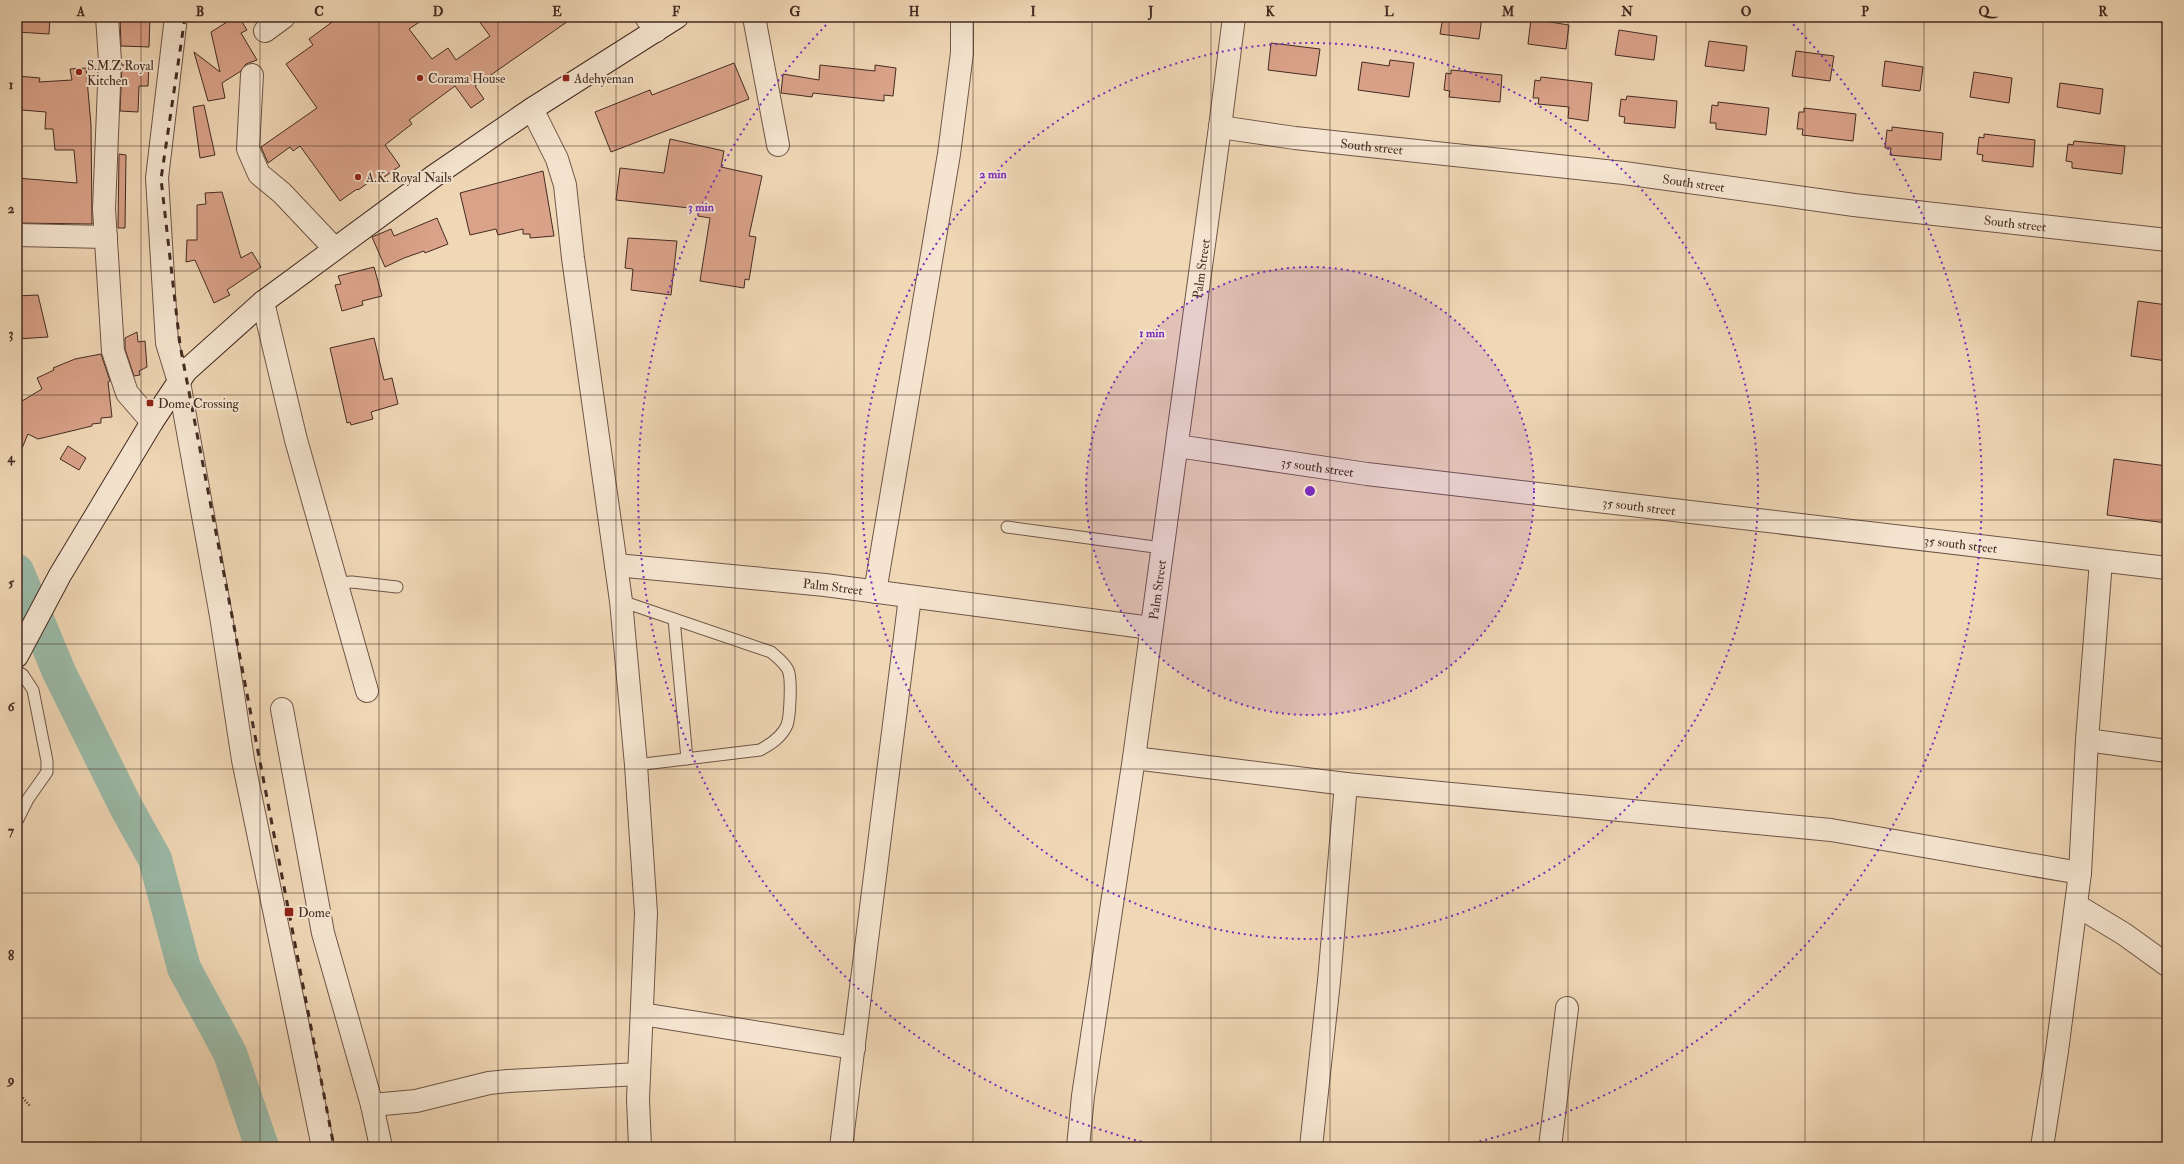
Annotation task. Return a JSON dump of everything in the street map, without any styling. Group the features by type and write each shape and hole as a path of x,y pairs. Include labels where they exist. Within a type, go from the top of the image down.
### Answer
{"street":[{"path":"107,17 110,61 104,210 113,351 127,393 152,422"},
{"path":"176,17 157,178 167,343 179,382 220,608 243,760 272,892 323,1147"},
{"path":"265,31 284,17"},
{"path":"17,656 60,575 152,422 186,371 263,302 334,248 434,176 532,109 651,24 678,17"},
{"path":"754,17 778,145"},
{"path":"875,592 949,154 962,53 962,17"},
{"name":"Palm Street","path":"616,565 810,584 1151,628 1177,446 1234,17"},
{"path":"252,75 248,149 259,174 282,194 334,248"},
{"path":"532,109 557,159 565,185 574,266 621,601 636,766 646,913 639,1074 640,1147"},
{"name":"South street","path":"1220,127 1295,138 1624,173 1854,205 2167,240"},
{"path":"17,235 106,237"},
{"path":"263,302 296,440 338,583 367,691"},
{"name":"35 south street","path":"1177,446 1367,474 2167,568"},
{"path":"2048,1142 2080,873 2087,740 2101,561"},
{"path":"841,1147 910,597"},
{"path":"1078,1147 1083,1096 1134,758 1151,628"},
{"path":"282,709 323,933 372,1105 381,1147"},
{"path":"2087,740 2167,751"},
{"path":"1134,758 1346,784 1831,830 2080,873"},
{"path":"1311,1147 1329,980 1346,784"},
{"path":"2076,905 2124,934 2167,965"},
{"path":"1550,1147 1567,1008"},
{"path":"642,1014 854,1048"},
{"path":"372,1105 416,1101 489,1083 639,1074"}],"lane":[{"path":"1006,527 1162,548"},
{"path":"338,583 352,582 397,587"},
{"path":"621,601 771,652 781,660 789,672 790,689 787,725 775,742 760,750 636,766"},
{"path":"674,619 687,759"},
{"path":"17,671 23,675 33,690 47,761 47,772 28,799 17,821"}],"path":[{"path":"17,1091 30,1106"}],"building":[{"path":"17,17 50,17 49,34 17,32"},
{"path":"120,17 150,17 149,47 121,46"},
{"path":"235,17 239,17 247,30 241,33 257,60 246,64 241,71 222,83 225,98 208,101 194,52 220,72 211,32"},
{"path":"339,17 427,17 409,29 432,59 448,48 456,60 490,36 476,17 574,17 475,86 484,99 471,108 455,86 409,120 412,124 385,145 400,166 374,184 372,180 340,201 300,146 293,151 290,147 268,163 261,147 317,108 286,64 313,45 309,39"},
{"path":"1443,17 1482,17 1479,39 1440,34"},
{"path":"1531,19 1569,25 1566,49 1528,44"},
{"path":"1619,30 1657,36 1654,60 1615,55"},
{"path":"1709,41 1747,46 1744,71 1705,66"},
{"path":"1271,43 1320,49 1316,76 1268,70"},
{"path":"1796,51 1834,56 1830,81 1792,76"},
{"path":"1390,60 1414,63 1409,97 1358,90 1362,62 1389,66"},
{"path":"1885,61 1923,67 1920,91 1882,86"},
{"path":"149,63 148,86 139,86 138,112 120,111 122,65"},
{"path":"734,63 749,99 611,152 595,112 650,90 652,95"},
{"path":"820,65 875,71 875,65 896,68 893,96 884,95 884,101 813,93 812,97 781,93 783,74 819,80"},
{"path":"86,68 91,125 92,224 17,223 17,178 77,183 74,150 55,150 53,129 45,129 46,112 22,110 22,106 17,105 17,76 40,78 39,82 72,80 70,69"},
{"path":"1451,70 1502,75 1500,102 1449,97 1450,91 1444,90 1446,73 1451,74"},
{"path":"1974,72 2012,78 2009,103 1970,97"},
{"path":"1541,77 1592,83 1588,121 1568,118 1569,107 1538,104 1539,98 1533,98 1535,80 1540,81"},
{"path":"2060,83 2103,89 2100,114 2057,107"},
{"path":"1627,96 1677,101 1675,128 1624,123 1625,117 1619,116 1621,99 1626,100"},
{"path":"1718,102 1769,108 1766,135 1716,129 1716,123 1710,123 1712,105 1718,106"},
{"path":"204,105 215,155 200,158 193,107"},
{"path":"1804,108 1856,114 1853,141 1802,135 1803,129 1797,129 1799,112 1804,112"},
{"path":"1892,127 1943,133 1941,160 1890,155 1891,148 1885,148 1887,130 1892,131"},
{"path":"1984,134 2035,140 2033,167 1982,161 1983,155 1977,154 1979,137 1984,138"},
{"path":"670,139 724,151 721,167 762,176 749,236 756,237 749,280 745,279 744,288 700,281 710,218 698,216 699,209 616,200 620,168 664,173"},
{"path":"2074,141 2125,146 2122,174 2072,168 2072,162 2066,161 2068,144 2073,145"},
{"path":"119,154 126,155 125,228 118,228"},
{"path":"543,171 554,236 530,238 530,234 523,234 523,229 498,235 496,229 470,235 460,193"},
{"path":"222,192 241,258 252,252 261,267 227,290 230,295 214,303 195,260 186,262 187,240 197,240 197,205 206,204 205,193"},
{"path":"437,218 448,244 425,253 424,251 404,258 385,267 372,237 391,229 394,236"},
{"path":"628,238 677,241 671,295 631,290 633,269 625,268"},
{"path":"374,267 382,296 362,301 363,305 342,311 335,285 341,284 338,276"},
{"path":"38,295 48,337 17,339 17,296"},
{"path":"2138,301 2167,305 2167,361 2131,356"},
{"path":"137,332 138,342 145,341 147,367 139,371 140,375 134,376 125,349 125,338"},
{"path":"374,338 384,380 392,378 398,404 371,412 373,419 351,425 350,422 347,423 330,348"},
{"path":"101,354 110,381 108,382 112,417 101,418 101,423 92,424 92,426 38,439 28,434 17,460 17,404 42,389 37,378 54,370 53,368 75,359"},
{"path":"68,446 86,458 79,470 60,459"},
{"path":"2114,459 2167,466 2166,523 2107,515"}],"waterway":[{"path":"17,571 59,672 126,807 155,859 184,968 230,1053 262,1147"}],"railway":[{"path":"185,17 161,179 180,345 334,1147"}],"place":[{"name":"S.M.Z Royal Kitchen","path":"79,72"},
{"name":"Corama House","path":"420,78"},
{"name":"Adehyeman","path":"566,78"},
{"name":"A.K. Royal Nails","path":"358,177"},
{"name":"Dome Crossing","path":"150,403"},
{"name":"Dome","path":"289,912"}]}
